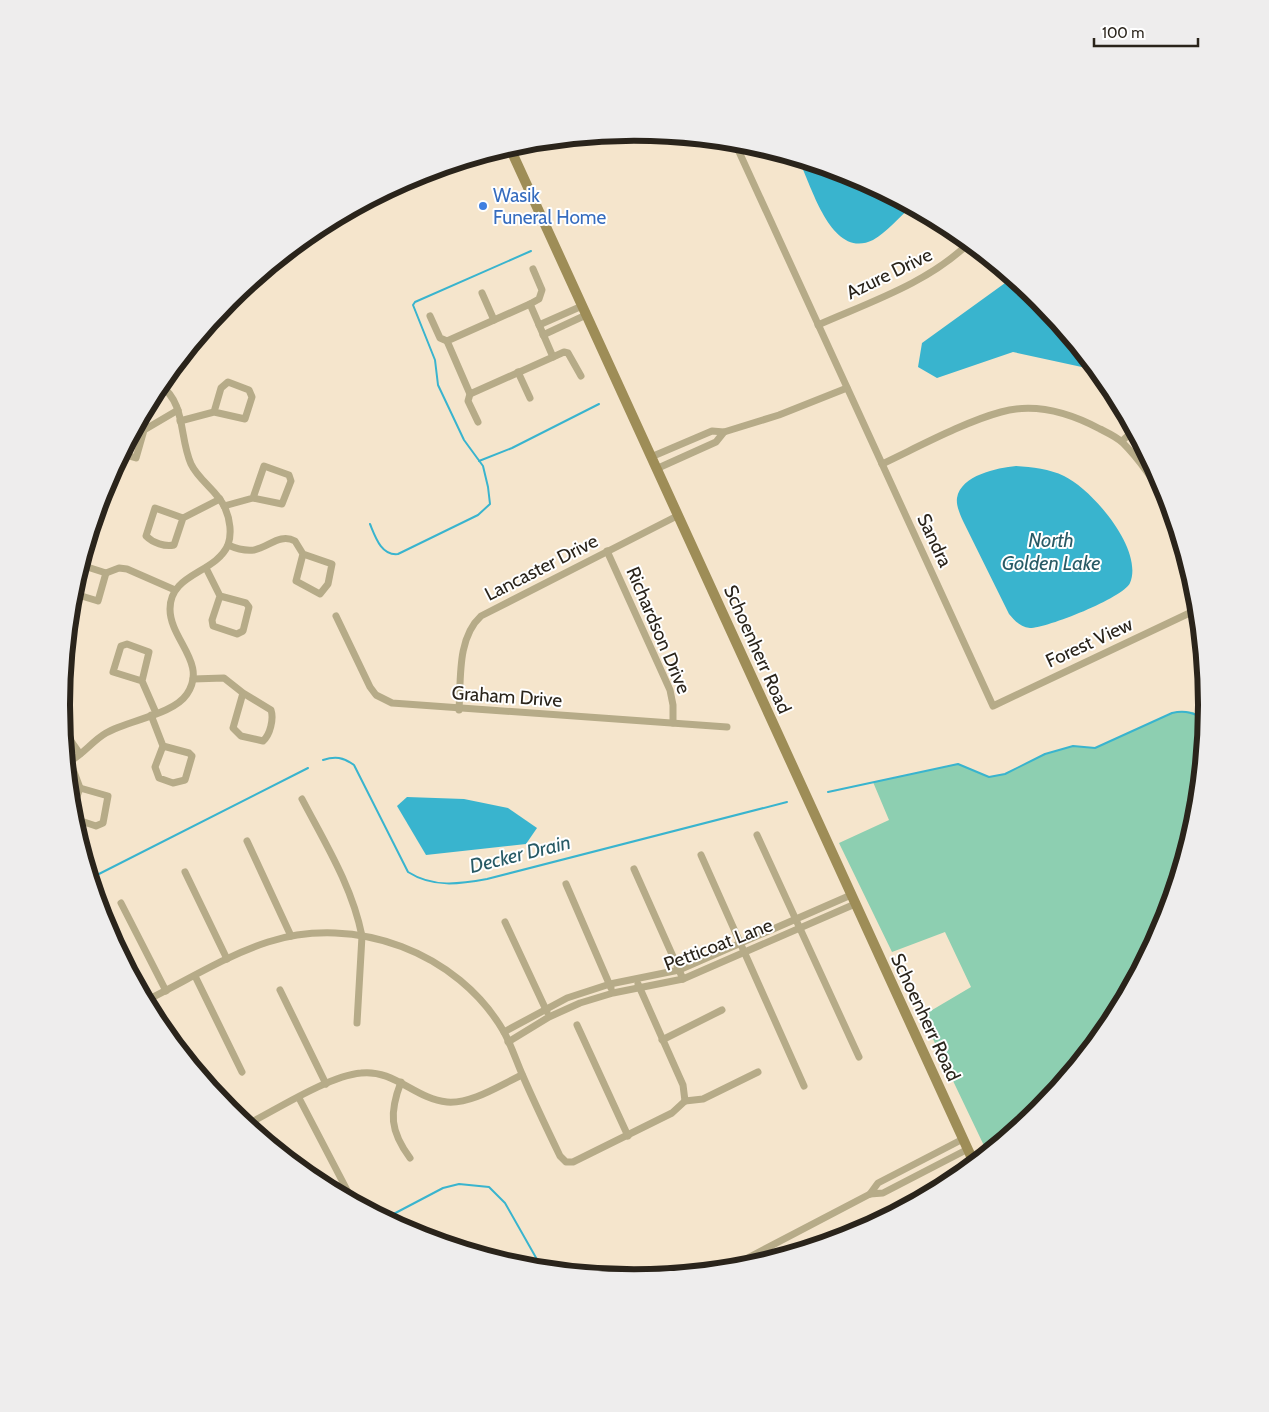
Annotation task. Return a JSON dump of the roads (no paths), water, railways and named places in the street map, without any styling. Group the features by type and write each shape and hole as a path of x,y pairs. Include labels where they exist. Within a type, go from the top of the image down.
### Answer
{"street":[{"path":"739,151 818,325"},
{"name":"Schoenherr Road","path":"513,155 972,1158"},
{"name":"Azure Drive","path":"818,325 935,271 964,248"},
{"path":"447,341 530,304 538,298 542,290 533,269"},
{"path":"482,293 494,320"},
{"path":"530,304 553,357"},
{"path":"539,325 584,311"},
{"path":"543,334 584,311"},
{"path":"430,316 440,338 447,341 470,394 468,401 478,422"},
{"name":"Sandra","path":"818,325 993,706"},
{"path":"470,394 564,352 572,355 581,376"},
{"path":"518,372 530,398"},
{"path":"180,421 214,412 245,419 252,397 249,390 228,382 221,388 214,412"},
{"path":"651,457 712,431 724,432 779,415 847,388"},
{"path":"73,759 104,734 177,704 185,697 193,679 193,666 171,615 171,598 175,590 186,579 219,559 228,545 230,524 224,506 220,499 198,476 191,464 178,410 172,397 166,391"},
{"path":"882,464 991,415 1025,408 1059,411 1073,415 1122,441 1149,473"},
{"path":"128,456 136,458 144,430 178,410"},
{"path":"656,469 716,442 724,432"},
{"path":"1122,441 1129,435"},
{"path":"224,506 253,498 282,504 292,481 289,475 264,466 253,498"},
{"path":"183,518 155,508 146,536 154,542 169,546 174,545 183,518 220,499"},
{"name":"Lancaster Drive","path":"459,710 464,649 469,630 477,619 496,606 677,516"},
{"path":"228,545 241,550 254,550 287,538 295,541 303,554 332,564 328,584 320,594 296,581 303,554"},
{"name":"Richardson Drive","path":"607,552 670,690 673,705 673,723"},
{"path":"87,567 106,573 119,568 128,569 175,590"},
{"path":"206,568 220,596 212,620 213,626 236,634 243,631 249,607 246,603 220,596"},
{"path":"81,596 98,601 106,573"},
{"name":"Forest View","path":"993,706 1191,612"},
{"name":"Graham Drive","path":"336,616 367,682 376,695 386,701 402,705 459,710 727,728"},
{"path":"142,681 113,672 121,646 126,644 149,652 142,681 163,746 155,768 159,778 173,783 185,780 192,756 189,753 163,746"},
{"path":"193,679 224,678 243,693 271,710 272,718 266,739 263,741 241,736 233,728 243,693"},
{"path":"71,741 80,754"},
{"path":"74,775 80,788 77,795"},
{"path":"80,788 108,796 102,823 96,826 82,821"},
{"path":"302,799 346,884 357,914 362,936 357,1023"},
{"path":"757,835 798,919 859,1057"},
{"path":"247,841 291,936"},
{"path":"701,855 804,1086"},
{"path":"634,869 683,979"},
{"path":"185,872 227,959"},
{"path":"566,884 613,993"},
{"name":"Petticoat Lane","path":"504,1032 545,1008 567,998 610,984 679,970 798,919 853,900"},
{"name":"Petticoat Lane","path":"508,1042 549,1017 580,1003 613,993 683,979 801,928 853,900"},
{"path":"121,903 166,991"},
{"path":"506,922 549,1017"},
{"path":"152,998 256,946 291,936 322,932 362,936 410,949 447,971 472,992 504,1032 560,1156 566,1162 573,1162 628,1136 672,1112 685,1101 704,1098 758,1072"},
{"path":"194,976 242,1072"},
{"path":"635,978 682,1085 685,1101"},
{"path":"280,990 326,1084"},
{"path":"662,1040 722,1010"},
{"path":"577,1025 628,1136"},
{"path":"253,1122 326,1084 344,1076 361,1072 379,1074 401,1082 427,1097 448,1102 478,1095 522,1075"},
{"path":"401,1082 394,1100 392,1117 400,1144 410,1158"},
{"path":"299,1098 348,1192"},
{"path":"870,1194 878,1184 963,1139"},
{"path":"741,1261 870,1194 883,1193 968,1149"}],"water":[{"path":"802,167 851,184 906,211 878,237 859,244 847,240 836,232 826,220"},
{"path":"1007,282 1059,334 1086,368 1013,352 937,378 918,367 922,343"},
{"name":"North Golden Lake","path":"1016,466 1047,470 1064,476 1076,483 1101,507 1123,538 1130,554 1132,570 1130,583 1124,589 1100,604 1039,627 1030,628 1023,626 1011,617 958,510 957,498 960,490 972,478 990,471"},
{"path":"407,797 464,799 508,808 537,828 526,844 426,855 397,806"}],"waterway":[{"path":"370,524 383,549 392,554 398,554 478,515 490,504 483,466 464,440 438,385 435,360 413,305 415,302 531,251"},
{"path":"479,461 512,448 599,404"},
{"name":"Decker Drain","path":"828,792 958,764 989,777 1005,774 1045,754 1073,746 1095,748 1172,713 1190,713 1199,716"},
{"name":"Decker Drain","path":"323,760 339,758 354,765 408,872 427,881 437,883 457,883 487,879 787,802"},
{"name":"Decker Drain","path":"96,875 308,768"},
{"path":"391,1215 443,1188 459,1184 489,1187 505,1203 539,1262"}],"place":[{"name":"Wasik Funeral Home","path":"483,206"}]}
